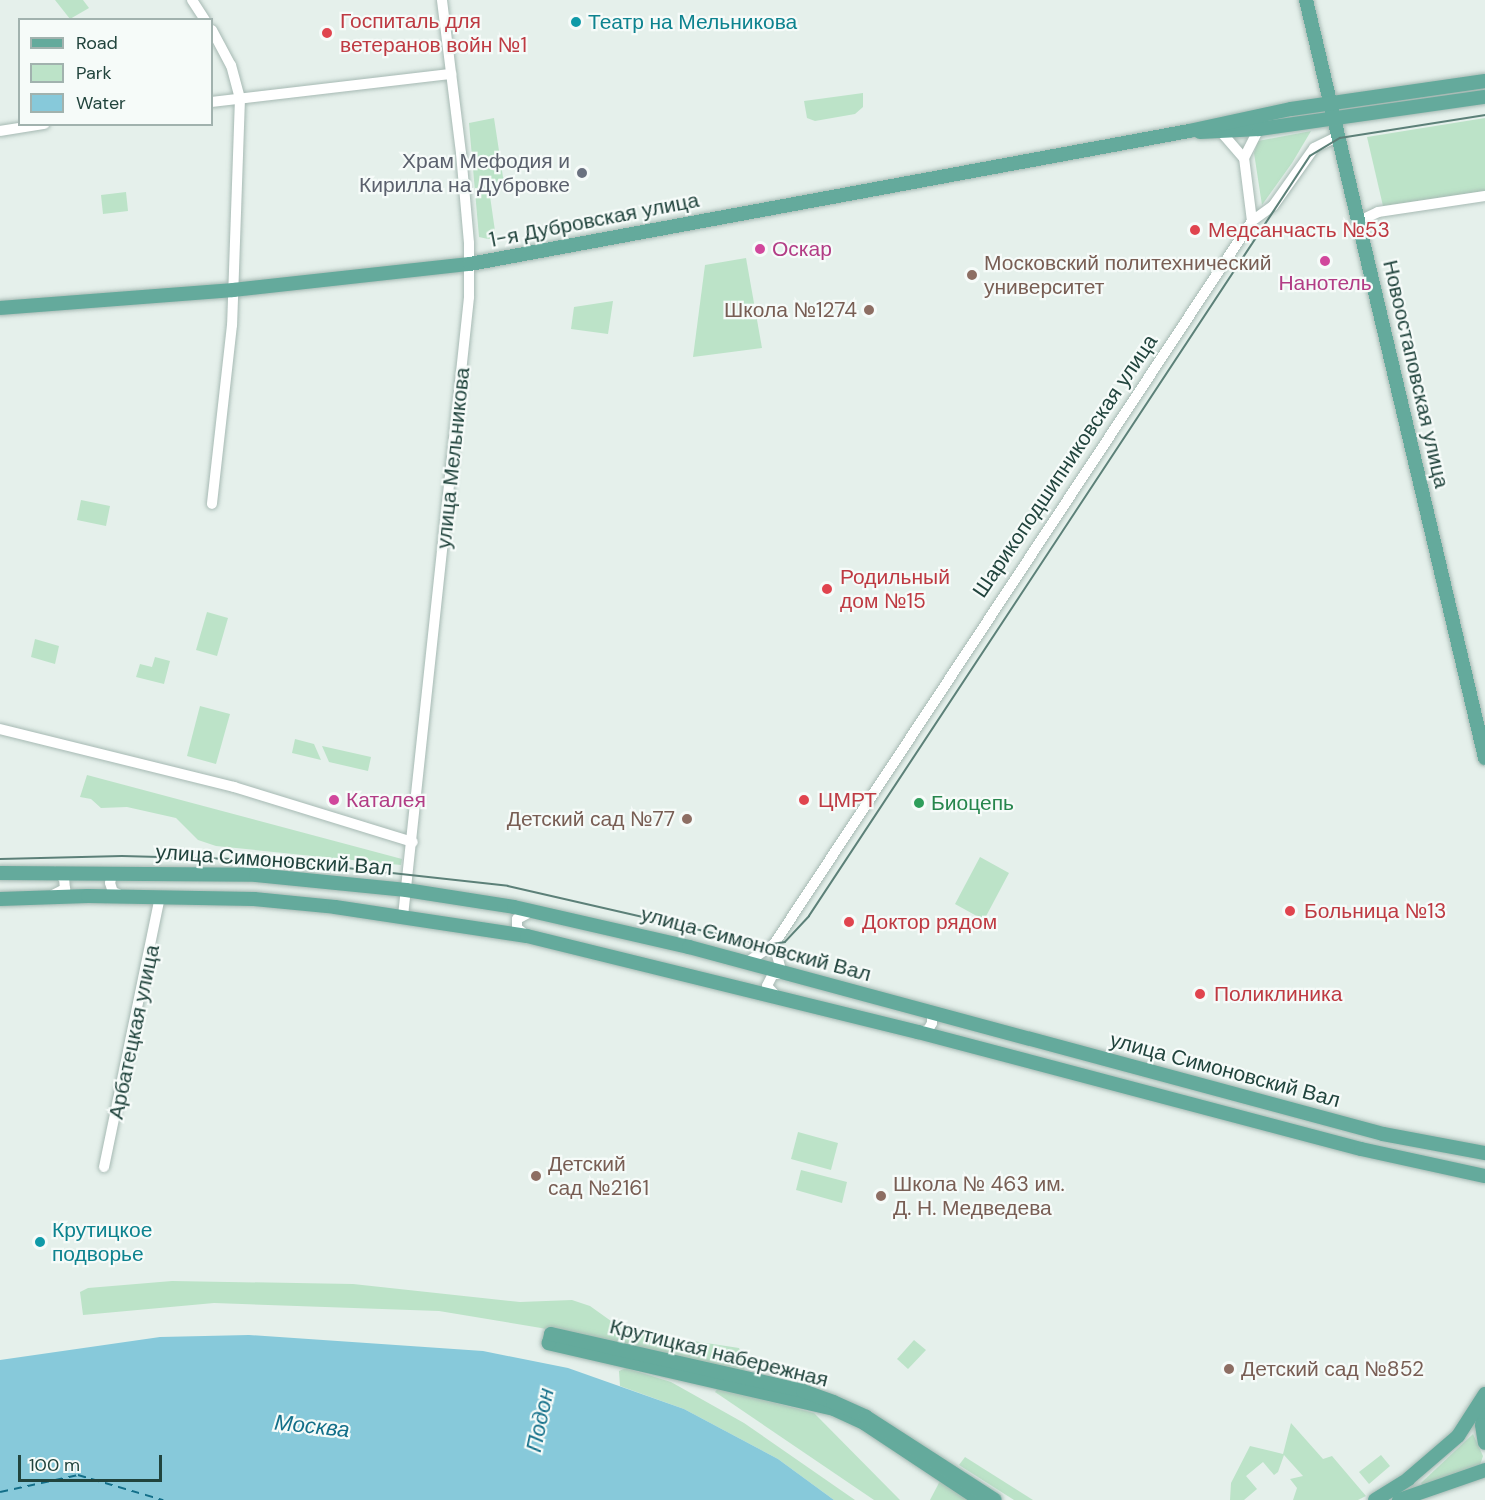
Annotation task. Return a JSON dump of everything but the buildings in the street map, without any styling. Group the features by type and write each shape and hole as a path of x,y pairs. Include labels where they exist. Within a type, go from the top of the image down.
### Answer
{"main road":[{"name":"Новоостаповская улица","path":"1306,0 1485,758"},
{"path":"1331,103 1485,81"},
{"path":"1335,120 1485,97"},
{"name":"1-я Дубровская улица","path":"0,308 233,290 470,264 1331,103"},
{"name":"1-я Дубровская улица","path":"1189,131 1222,133 1335,120"},
{"name":"улица Симоновский Вал","path":"0,873 123,871 256,875 405,890 532,911 746,963 1383,1134 1483,1154"},
{"name":"улица Симоновский Вал","path":"0,899 123,896 254,900 403,916 527,936 776,996 1481,1174"},
{"name":"Крутицкая набережная","path":"980,1500 864,1423 834,1409 550,1338 803,1391 866,1417 995,1500"},
{"path":"1375,1500 1408,1479 1467,1427 1485,1394"},
{"path":"1485,1410 1482,1425 1485,1443"},
{"path":"1399,1500 1485,1470"}],"street":[{"path":"192,0 204,18"},
{"name":"улица Мельникова","path":"403,916 413,842 470,264 442,0"},
{"path":"212,504 233,290 240,98 231,65 213,32"},
{"path":"213,102 451,74"},
{"path":"0,130 29,126"},
{"path":"1244,158 1259,129"},
{"path":"1222,133 1244,158 1252,221"},
{"name":"Шарикоподшипниковская улица","path":"774,944 1252,221 1273,206 1314,148 1339,136"},
{"path":"1359,221 1378,212 1485,196"},
{"name":"улица Симоновский Вал","path":"0,729 234,787 413,842"},
{"path":"49,871 61,875 66,883 62,892 51,897"},
{"path":"123,871 112,875 110,883 113,892 123,896"},
{"name":"Арбатецкая улица","path":"104,1167 160,897"},
{"path":"527,936 517,928 517,919 532,911"},
{"path":"746,963 774,944 782,974 773,974 767,981 768,990 776,996"},
{"path":"918,1032 928,1030 932,1023 932,1015 924,1010"}],"green space":[{"path":"55,0 83,0 89,8 69,18"},
{"path":"863,93 863,107 855,114 815,121 807,118 804,101"},
{"path":"494,118 503,177 509,186 489,189 496,238 488,239 479,237 469,123"},
{"path":"1485,118 1485,191 1383,206 1367,137"},
{"path":"1311,131 1292,163 1262,205 1254,153 1258,141"},
{"path":"126,192 128,211 103,214 101,195"},
{"path":"746,258 762,348 693,357 705,265"},
{"path":"613,301 608,334 571,329 574,307"},
{"path":"81,500 110,506 106,526 77,520"},
{"path":"207,612 228,618 217,656 196,650"},
{"path":"35,639 59,646 55,664 31,657"},
{"path":"155,657 170,661 164,684 136,677 140,664 152,667"},
{"path":"200,706 230,714 216,764 187,756"},
{"path":"295,739 314,744 321,760 292,753"},
{"path":"322,746 371,757 368,771 329,762"},
{"path":"87,775 402,859 401,865 216,846 198,840 176,818 127,807 101,808 91,799 80,797"},
{"path":"980,857 1009,873 984,920 955,904"},
{"path":"798,1132 838,1143 831,1170 791,1159"},
{"path":"801,1170 847,1182 842,1203 796,1190"},
{"path":"172,1281 353,1284 520,1302 572,1300 590,1306 618,1326 634,1332 739,1348 745,1362 744,1374 541,1328 439,1311 214,1303 83,1315 80,1292 88,1288"},
{"path":"914,1340 926,1350 908,1369 897,1359"},
{"path":"626,1368 671,1382 744,1423 855,1500 834,1500 778,1459 684,1409 620,1386 619,1371"},
{"path":"718,1388 814,1413 900,1500 874,1500 715,1392"},
{"path":"1291,1423 1323,1459 1332,1456 1366,1496 1358,1500 1293,1500 1297,1488 1290,1479 1303,1476 1284,1455 1278,1472 1274,1475 1263,1462 1246,1476 1257,1489 1244,1500 1230,1500 1231,1483 1250,1446 1283,1454"},
{"path":"1473,1434 1483,1456 1480,1465 1423,1487 1421,1483"},
{"path":"1381,1455 1390,1466 1369,1484 1359,1472"},
{"path":"965,1457 1033,1500 1014,1500 959,1465"},
{"path":"941,1479 971,1500 930,1500"}],"water":[{"path":"249,1335 483,1351 568,1368 684,1409 778,1459 834,1500 0,1500 0,1360 160,1337"}],"ferry route":[{"path":"0,1492 78,1475 163,1500"}],"tram line":[{"path":"0,859 122,856 274,860 508,886 766,945 785,942 809,916 1310,156 1340,138 1485,115"}],"place":[{"name":"Театр на Мельникова","path":"576,22"},
{"name":"Госпиталь для ветеранов войн №1","path":"327,33"},
{"name":"Храм Мефодия и Кирилла на Дубровке","path":"582,173"},
{"name":"Медсанчасть №53","path":"1195,230"},
{"name":"Оскар","path":"760,249"},
{"name":"Нанотель","path":"1325,261"},
{"name":"Московский политехнический университет","path":"972,275"},
{"name":"Школа №1274","path":"869,310"},
{"name":"Родильный дом №15","path":"827,589"},
{"name":"Каталея","path":"334,800"},
{"name":"ЦМРТ","path":"804,800"},
{"name":"Биоцепь","path":"919,803"},
{"name":"Детский сад №77","path":"687,819"},
{"name":"Больница №13","path":"1290,911"},
{"name":"Доктор рядом","path":"849,922"},
{"name":"Поликлиника","path":"1200,994"},
{"name":"Детский сад №2161","path":"536,1176"},
{"name":"Школа № 463 им. Д. Н. Медведева","path":"881,1196"},
{"name":"Крутицкое подворье","path":"40,1242"},
{"name":"Детский сад №852","path":"1229,1369"}],"water label":[{"name":"Подон","path":"540,1420"},
{"name":"Москва","path":"312,1426"}]}
